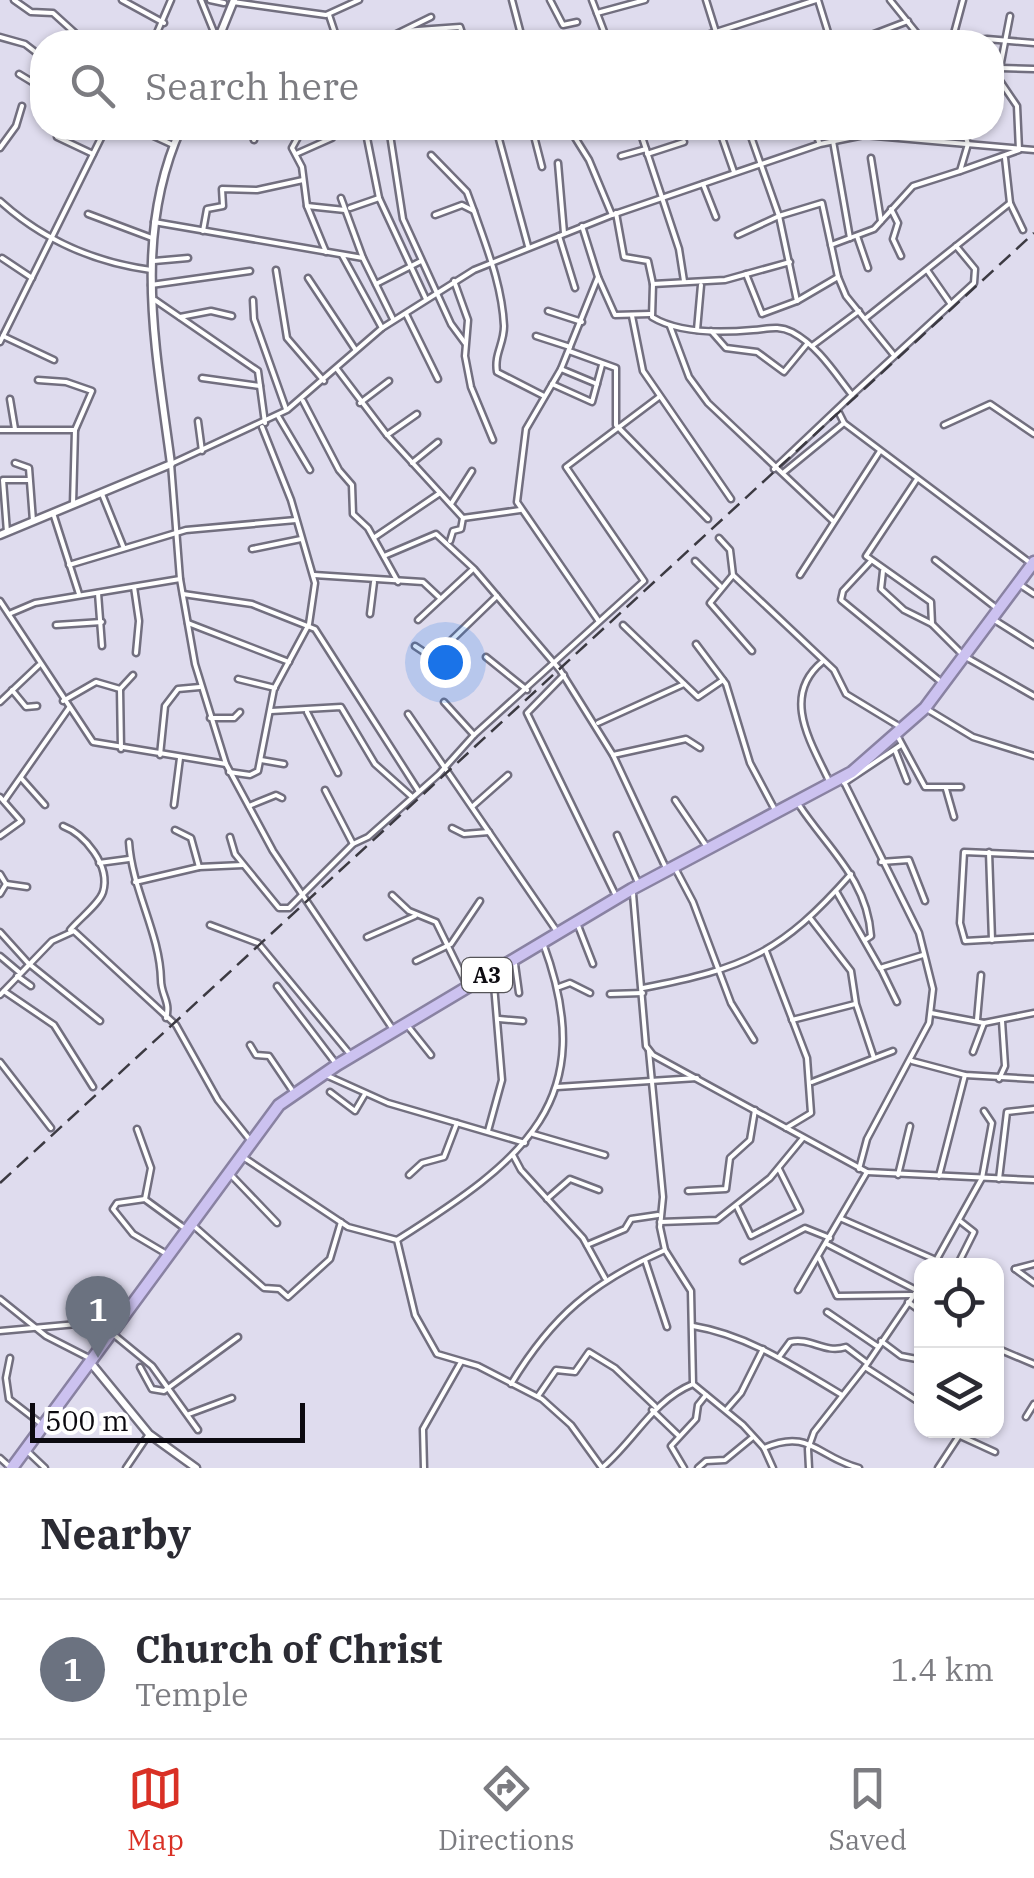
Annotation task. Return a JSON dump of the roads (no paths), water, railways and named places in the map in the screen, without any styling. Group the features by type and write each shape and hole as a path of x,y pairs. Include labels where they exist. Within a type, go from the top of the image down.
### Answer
{"highway":[{"name":"A3","path":"12,1468 250,1140 294,1092 636,887 775,810 839,781 925,708 1033,563"}],"main road":[{"path":"222,30 231,2"},
{"path":"4,533 171,464 150,299 150,270 154,222 175,140"},
{"path":"91,1361 149,1434 196,1468"}],"street":[{"path":"14,0 31,12 52,13 71,30"},
{"path":"122,0 164,23"},
{"path":"161,30 172,0"},
{"path":"201,0 213,30"},
{"path":"210,0 329,14 359,0"},
{"path":"280,8 283,0"},
{"path":"512,0 520,30"},
{"path":"550,0 562,25 577,22"},
{"path":"592,0 603,30"},
{"path":"597,13 645,0"},
{"path":"706,0 715,30"},
{"path":"722,30 817,0 827,30"},
{"path":"890,0 915,30"},
{"path":"954,30 962,0"},
{"path":"329,14 334,30"},
{"path":"1004,51 1010,16"},
{"path":"405,30 410,24 431,17"},
{"path":"885,30 908,21"},
{"path":"418,30 461,30"},
{"path":"0,37 30,48"},
{"path":"1006,42 1034,42"},
{"path":"1004,68 1034,69"},
{"path":"19,74 30,81"},
{"path":"1004,91 1017,106 1020,150"},
{"path":"0,148 16,126 22,106"},
{"path":"63,140 93,154"},
{"path":"54,360 1,339 100,140"},
{"path":"165,140 173,145"},
{"path":"296,140 292,146 304,180 307,206 326,252"},
{"path":"296,154 328,140"},
{"path":"367,140 379,198 426,299"},
{"path":"391,140 398,203 450,324 465,343"},
{"path":"499,140 528,246"},
{"path":"535,140 542,167"},
{"path":"576,140 614,214 624,257 646,258 653,284 650,314"},
{"path":"643,140 679,249 684,281"},
{"path":"723,140 734,172"},
{"path":"752,140 779,216 797,301"},
{"path":"818,140 820,144"},
{"path":"395,1032 302,894 229,772 200,686 182,594 171,464 278,416 302,400 382,328 454,281 492,262 661,197 838,140"},
{"path":"931,140 1034,150"},
{"path":"960,172 967,140"},
{"path":"833,141 850,238"},
{"path":"622,156 684,142"},
{"path":"831,245 858,236 881,220 913,186 1020,150"},
{"path":"431,155 470,196 492,262 504,322 504,342 495,359 497,372 544,396"},
{"path":"1005,157 1010,203 1022,230"},
{"path":"871,158 881,220"},
{"path":"558,163 562,235 575,288"},
{"path":"202,232 206,210 224,206 222,188 258,190 304,180"},
{"path":"702,183 716,216"},
{"path":"435,215 462,205 470,196"},
{"path":"340,198 394,320"},
{"path":"307,206 348,209 379,198"},
{"path":"0,201 52,239 111,264 150,270"},
{"path":"738,236 779,216 822,203 838,277 892,354"},
{"path":"866,318 1010,203"},
{"path":"462,205 474,211"},
{"path":"891,209 898,223 892,238 901,256"},
{"path":"88,214 152,238"},
{"path":"154,222 364,258"},
{"path":"582,226 613,313 650,314 670,326 698,330 780,327 810,344 852,395"},
{"path":"858,236 868,268"},
{"path":"774,468 976,278 956,246"},
{"path":"342,254 382,328"},
{"path":"2,258 32,278"},
{"path":"151,261 188,258"},
{"path":"376,284 422,261"},
{"path":"653,284 701,283 790,262"},
{"path":"927,269 950,303"},
{"path":"276,270 287,338 324,380"},
{"path":"150,285 250,271"},
{"path":"746,274 760,314 797,301 838,277"},
{"path":"598,277 561,369 522,445 520,510 598,620"},
{"path":"308,278 356,350"},
{"path":"454,281 468,320 465,343 471,387 493,440"},
{"path":"698,330 701,283"},
{"path":"150,299 188,319 260,374 263,424 314,576 309,624 274,688 261,760 254,774 229,772"},
{"path":"254,300 254,319 287,410"},
{"path":"188,319 211,311 232,316"},
{"path":"548,311 582,322"},
{"path":"710,330 726,348 758,352 784,372 810,344 859,311"},
{"path":"406,314 438,379"},
{"path":"632,316 643,371 731,499"},
{"path":"670,326 694,386 781,475 833,521"},
{"path":"536,336 616,369 619,429 708,520"},
{"path":"552,384 589,403 602,365"},
{"path":"338,369 360,403 463,518"},
{"path":"561,369 597,384"},
{"path":"202,378 260,386"},
{"path":"38,380 66,382 92,391 75,430 72,505"},
{"path":"360,403 389,381"},
{"path":"230,837 244,865 279,908 289,908 353,844 368,837 447,766 474,735 644,578 566,467 659,397"},
{"path":"10,398 15,429"},
{"path":"302,400 339,470 352,485 353,514 374,538 398,582"},
{"path":"944,426 990,404 1034,434"},
{"path":"838,411 844,423 1033,563"},
{"path":"387,435 417,414"},
{"path":"278,416 310,470"},
{"path":"198,420 202,451"},
{"path":"781,475 844,423"},
{"path":"0,430 75,430"},
{"path":"412,463 438,442"},
{"path":"800,575 880,451"},
{"path":"15,462 28,468 33,521"},
{"path":"451,504 472,471"},
{"path":"917,479 867,554 870,562 931,602 932,624"},
{"path":"4,533 3,480 30,480"},
{"path":"101,493 122,546"},
{"path":"374,538 440,493"},
{"path":"463,518 520,510"},
{"path":"53,513 79,595"},
{"path":"450,543 463,518"},
{"path":"69,565 122,546 176,534 296,520"},
{"path":"384,556 432,534 450,543 564,675 613,755 720,971 732,1003 754,1040"},
{"path":"720,538 730,550 733,575 823,660 846,694 899,730 901,745 925,788 961,787"},
{"path":"252,550 301,539"},
{"path":"934,560 1034,645"},
{"path":"695,561 721,587"},
{"path":"870,562 843,591 841,600 944,684"},
{"path":"418,620 474,568"},
{"path":"884,572 882,592 932,624 964,656 1034,696"},
{"path":"733,575 710,605 752,651"},
{"path":"314,576 426,582 439,597"},
{"path":"8,615 35,602 180,578"},
{"path":"370,614 374,582"},
{"path":"1019,584 1034,594"},
{"path":"134,587 139,621 136,653"},
{"path":"98,593 102,646"},
{"path":"182,594 252,604 309,624 418,790"},
{"path":"415,646 433,658 497,596"},
{"path":"1,604 92,742 226,764"},
{"path":"56,626 102,622"},
{"path":"188,623 289,662"},
{"path":"624,625 700,697 723,680"},
{"path":"696,644 723,680 750,763 775,810"},
{"path":"486,657 527,690"},
{"path":"823,660 806,676 799,710 915,924 933,986 931,1012 912,1061 867,1139 859,1169"},
{"path":"0,702 39,666"},
{"path":"121,749 120,689 133,675"},
{"path":"564,675 527,714 617,898"},
{"path":"238,679 274,688"},
{"path":"63,701 96,682 120,689"},
{"path":"596,724 684,684"},
{"path":"160,755 167,702 179,689 200,686"},
{"path":"12,690 26,707 38,706"},
{"path":"444,702 474,735"},
{"path":"270,711 306,712 341,707 375,764 411,796"},
{"path":"0,836 21,820 2,799 68,708"},
{"path":"925,708 973,737 1034,756"},
{"path":"210,718 234,718 240,712"},
{"path":"306,712 338,774"},
{"path":"408,714 559,934"},
{"path":"613,755 686,739 700,748"},
{"path":"839,781 901,745"},
{"path":"895,750 908,781"},
{"path":"174,805 180,758"},
{"path":"261,760 284,764"},
{"path":"473,806 508,775"},
{"path":"20,778 45,805"},
{"path":"946,789 954,817"},
{"path":"325,790 353,844"},
{"path":"249,806 276,796 282,798"},
{"path":"676,800 707,847"},
{"path":"795,800 851,874 871,928 872,936 865,940"},
{"path":"63,826 92,848 99,863 103,891 70,930 28,963 2,993 54,1025 93,1087"},
{"path":"452,828 464,834 489,832"},
{"path":"175,830 191,838 199,868"},
{"path":"617,835 636,887 648,1081 663,1197 660,1222 665,1250 691,1291 693,1384 764,1448 773,1468"},
{"path":"129,842 135,882 160,957 160,982 169,1006 166,1018"},
{"path":"989,852 992,940"},
{"path":"1034,855 962,854 960,923 965,941 1034,937"},
{"path":"99,863 130,858"},
{"path":"882,862 909,860 925,900"},
{"path":"135,882 199,868 244,865"},
{"path":"0,874 6,884"},
{"path":"610,994 643,991 720,971 766,951 793,935 851,874"},
{"path":"6,884 28,887"},
{"path":"0,894 6,884"},
{"path":"836,891 897,1002"},
{"path":"392,895 436,922 468,987"},
{"path":"416,961 448,946 480,901"},
{"path":"367,937 419,915"},
{"path":"810,918 851,971 856,1004 874,1058"},
{"path":"577,923 593,964"},
{"path":"210,925 258,944 352,1056"},
{"path":"70,930 176,1025 218,1100 250,1140"},
{"path":"0,932 28,963 100,1021"},
{"path":"239,1155 359,1232 398,1240 456,1201 533,1134 558,1087 565,1056 559,987 542,943"},
{"path":"766,951 812,1082 814,1109 786,1128"},
{"path":"881,969 924,954"},
{"path":"0,956 31,986"},
{"path":"514,959 520,993"},
{"path":"488,1131 501,1092 499,1020 492,972"},
{"path":"976,1022 981,975"},
{"path":"559,987 570,984 590,992"},
{"path":"278,986 337,1064"},
{"path":"792,1020 856,1004"},
{"path":"931,1012 976,1022 1034,1013"},
{"path":"499,1020 523,1021"},
{"path":"999,1079 1006,1054 1001,1020"},
{"path":"973,1052 984,1022"},
{"path":"407,1025 431,1055"},
{"path":"250,1045 256,1055 268,1056 294,1092"},
{"path":"648,1051 867,1172 1034,1180"},
{"path":"812,1082 893,1051"},
{"path":"912,1061 966,1076 1034,1079"},
{"path":"0,1062 51,1128"},
{"path":"324,1073 365,1094 524,1143"},
{"path":"939,1176 966,1076"},
{"path":"558,1087 697,1078"},
{"path":"330,1092 353,1111 365,1094"},
{"path":"688,1191 726,1189 730,1158 750,1140 755,1110"},
{"path":"999,1179 1007,1112 1034,1110"},
{"path":"937,1258 982,1178 992,1123 984,1112"},
{"path":"408,1175 422,1163 444,1157 457,1122"},
{"path":"898,1175 910,1126"},
{"path":"137,1129 150,1168 145,1199"},
{"path":"533,1134 605,1155"},
{"path":"660,1222 711,1221 737,1207 778,1169 803,1138"},
{"path":"513,1153 522,1170 587,1245 606,1278"},
{"path":"737,1207 751,1236 800,1212 778,1169"},
{"path":"228,1172 277,1223"},
{"path":"798,1290 867,1172"},
{"path":"547,1198 570,1180 599,1190"},
{"path":"168,1256 133,1234 113,1209 117,1203 145,1199 189,1227 264,1288 280,1290 288,1297 330,1259 340,1222"},
{"path":"587,1245 625,1229 632,1219 660,1215"},
{"path":"842,1219 924,1258"},
{"path":"960,1221 974,1231 961,1258"},
{"path":"743,1261 805,1228 914,1291"},
{"path":"398,1240 422,1331 437,1354 478,1366 538,1396 571,1425 602,1468 624,1449 653,1408 693,1384"},
{"path":"510,1384 536,1343 577,1299 606,1278 665,1250"},
{"path":"820,1258 837,1296 914,1293"},
{"path":"645,1260 667,1327"},
{"path":"1034,1264 1015,1270 1034,1283"},
{"path":"809,1468 809,1442 914,1296"},
{"path":"0,1299 91,1361"},
{"path":"908,1302 914,1306"},
{"path":"827,1312 901,1356 914,1355"},
{"path":"0,1331 88,1323 114,1330 171,1388 198,1430"},
{"path":"693,1326 718,1330 763,1349 842,1395"},
{"path":"140,1366 152,1389 158,1392 171,1388 238,1336"},
{"path":"779,1358 790,1342 798,1340 825,1350 846,1347 914,1398"},
{"path":"726,1410 741,1393 763,1349"},
{"path":"1004,1351 1034,1364"},
{"path":"538,1396 556,1370 575,1372 589,1352 615,1368 679,1436"},
{"path":"8,1396 10,1358"},
{"path":"424,1468 423,1429 461,1362"},
{"path":"684,1468 671,1448 696,1420 698,1404 706,1395"},
{"path":"0,1402 8,1396"},
{"path":"8,1396 44,1426"},
{"path":"190,1414 232,1398"},
{"path":"1026,1417 1034,1404"},
{"path":"126,1468 149,1434"},
{"path":"698,1468 706,1461 725,1460 753,1437"},
{"path":"764,1448 782,1438 809,1442 859,1468"},
{"path":"938,1468 958,1438"},
{"path":"964,1438 995,1452"},
{"path":"26,1450 45,1468"},
{"path":"0,1458 12,1468"}],"railway":[{"path":"0,1183 1034,233"}],"place":[{"name":"Church of Christ","path":"98,1358"}]}
